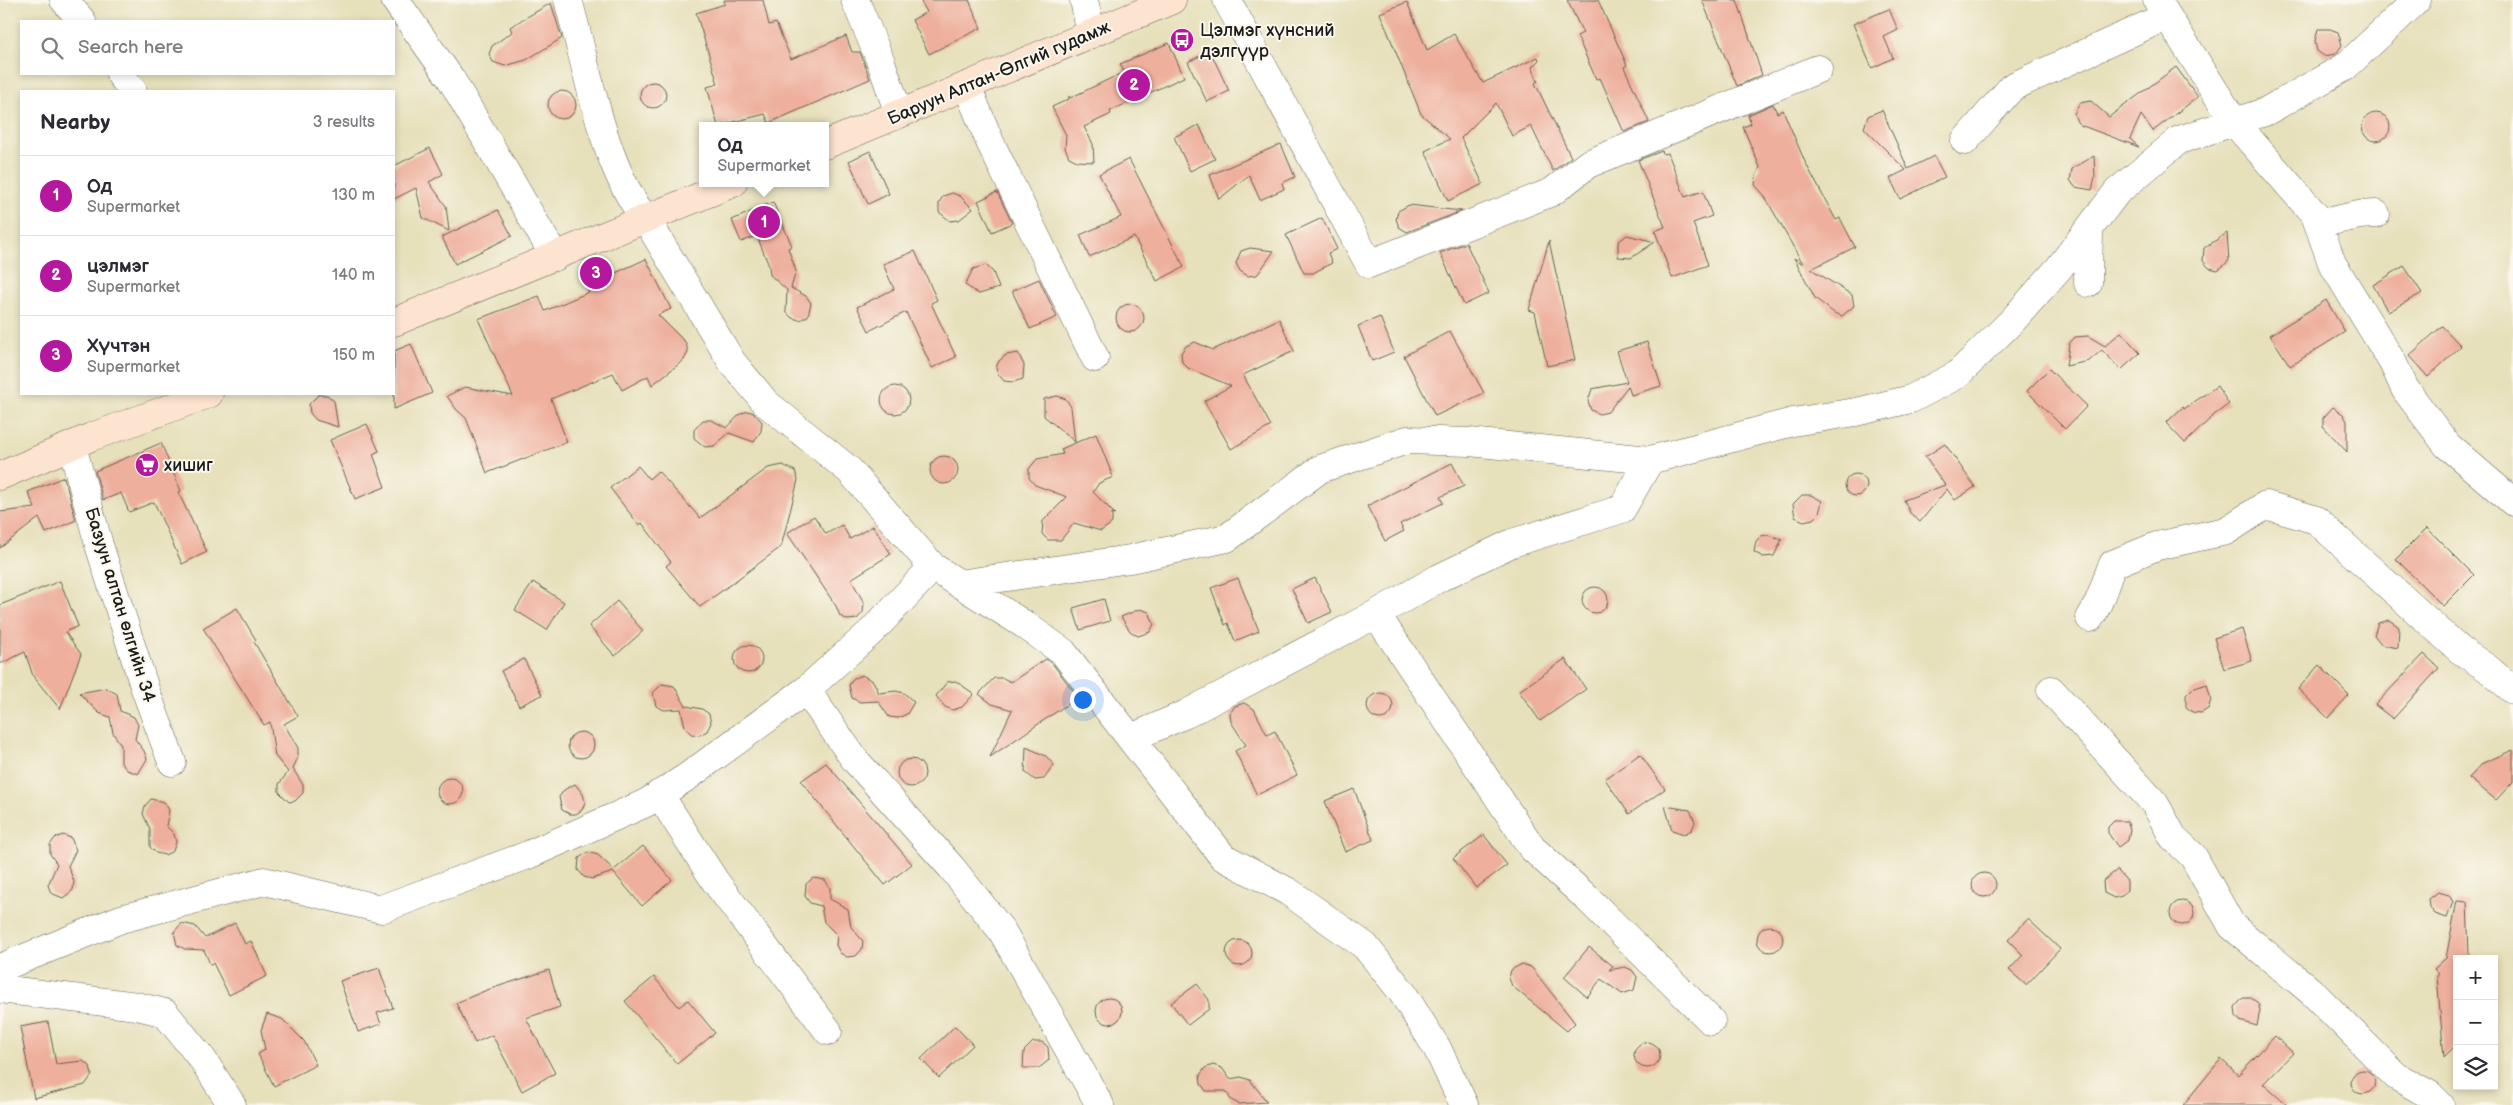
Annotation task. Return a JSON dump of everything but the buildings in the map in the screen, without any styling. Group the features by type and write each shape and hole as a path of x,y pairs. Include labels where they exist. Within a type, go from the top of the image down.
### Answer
{"main road":[{"name":"Баруун Алтан-Өлгий гудамж","path":"829,143 1172,0"},
{"path":"395,322 724,187"},
{"path":"0,476 24,464 91,437 206,395"}],"street":[{"path":"64,0 81,20"},
{"path":"395,0 451,80 555,257"},
{"path":"568,0 610,154 635,206 646,220 732,362 766,403 849,470 933,567 1025,625 1063,652 1223,857 1290,892 1365,946 1402,992 1437,1048 1464,1105"},
{"path":"856,0 881,62 899,114"},
{"path":"1084,0 1091,34"},
{"path":"1228,0 1370,264 1552,192 1588,164 1818,69"},
{"path":"959,584 1130,559 1227,538 1320,468 1407,440 1469,442 1650,460 1793,422 1856,412 1911,400 1958,375 2013,320 2089,231 2117,192 2179,140 2265,112 2345,67 2417,0"},
{"path":"1965,141 2012,87 2162,8 2236,123 2315,215 2332,263 2393,363 2406,389 2447,446 2513,502"},
{"path":"121,75 132,90"},
{"path":"967,86 990,142 1095,358"},
{"path":"2318,224 2359,215 2376,214"},
{"path":"2088,283 2089,231"},
{"name":"Базуун алтан өлгийн 34","path":"72,446 144,689 172,762"},
{"path":"1131,738 1186,714 1376,614 1439,578 1512,543 1622,509 1650,460"},
{"path":"2090,618 2100,604 2102,588 2113,564 2157,546 2226,531 2266,505 2316,520 2460,650 2487,668 2513,690"},
{"path":"0,968 121,919 264,881 381,909 528,855 646,803 688,777 806,690 872,631 933,567"},
{"path":"1376,614 1532,848 1588,899 1711,1022"},
{"path":"806,690 855,760 951,868 1002,931 1100,1105"},
{"path":"2050,690 2155,804 2172,837 2193,856 2232,926 2313,993 2396,1076 2430,1095 2440,1105"},
{"path":"659,794 715,881 828,1031"},
{"path":"0,989 136,1006 165,1013 203,1060 232,1105"}],"place":[{"name":"Цэлмэг хүнсний дэлгүүр","path":"1182,40"},
{"name":"цэлмэг","path":"1134,85"},
{"name":"Од","path":"764,222"},
{"name":"Хүчтэн","path":"596,273"},
{"name":"хишиг","path":"147,465"}]}
